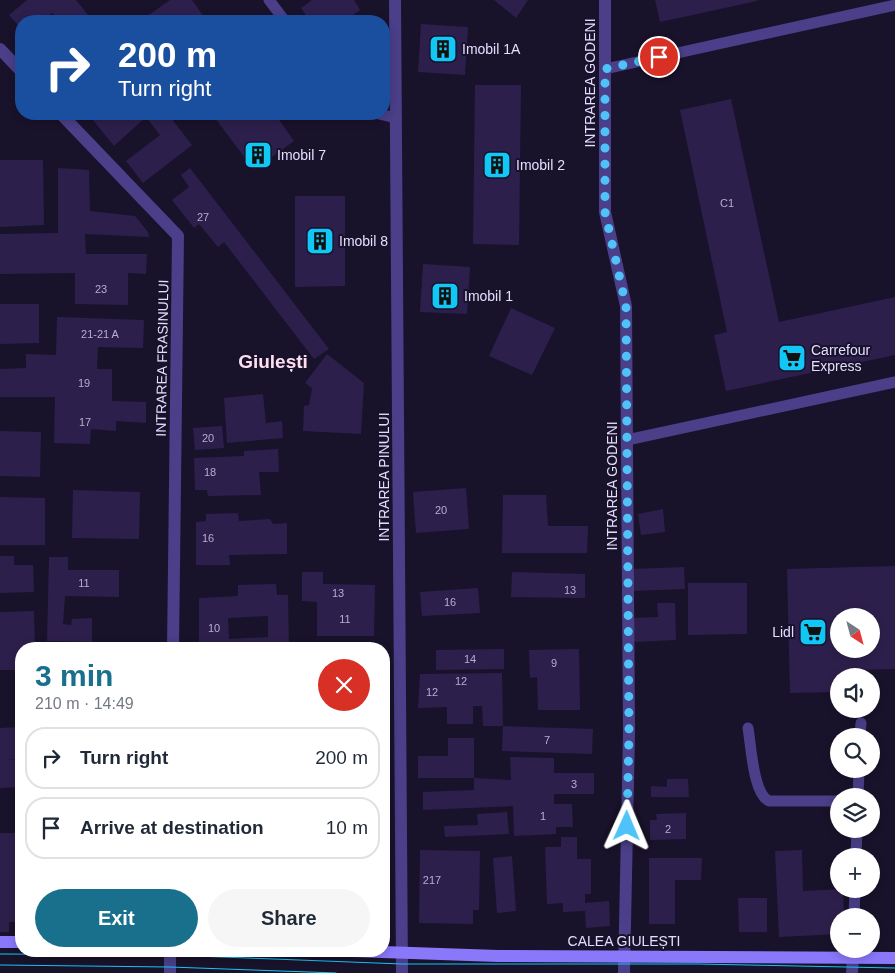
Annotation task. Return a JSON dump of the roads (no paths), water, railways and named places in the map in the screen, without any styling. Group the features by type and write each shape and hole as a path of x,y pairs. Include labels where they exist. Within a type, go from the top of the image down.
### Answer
{"main road":[{"path":"0,942 15,942"},
{"name":"CALEA GIULEȘTI","path":"390,952 498,956 830,953"},
{"name":"CALEA GIULEȘTI","path":"880,956 895,958"}],"street":[{"name":"INTRAREA PINULUI","path":"395,0 402,973"},
{"name":"INTRAREA GODENI","path":"605,0 605,212 626,306 629,733 624,973"},
{"path":"0,49 15,65"},
{"name":"INTRAREA FRASINULUI","path":"67,120 178,236 174,642"},
{"path":"170,957 170,973"},
{"path":"852,973 853,958"}],"lane":[{"path":"269,0 280,15"},
{"path":"605,69 895,6"},
{"path":"390,117 396,118"},
{"path":"627,440 895,382"},
{"path":"861,723 861,728"},
{"path":"748,728 758,787 764,799 769,801 830,801"}],"tram line":[{"path":"0,954 15,954"},
{"path":"222,957 402,964 699,964 895,968"},
{"path":"0,965 170,967 336,973"}],"place":[{"name":"Imobil 1A","path":"443,49"},
{"name":"Imobil 7","path":"258,155"},
{"name":"Imobil 2","path":"497,165"},
{"name":"Imobil 8","path":"320,241"},
{"name":"Imobil 1","path":"445,296"},
{"name":"Carrefour Express","path":"792,358"},
{"name":"Lidl","path":"813,632"}],"district":[{"name":"Giulești","path":"273,361"}]}
